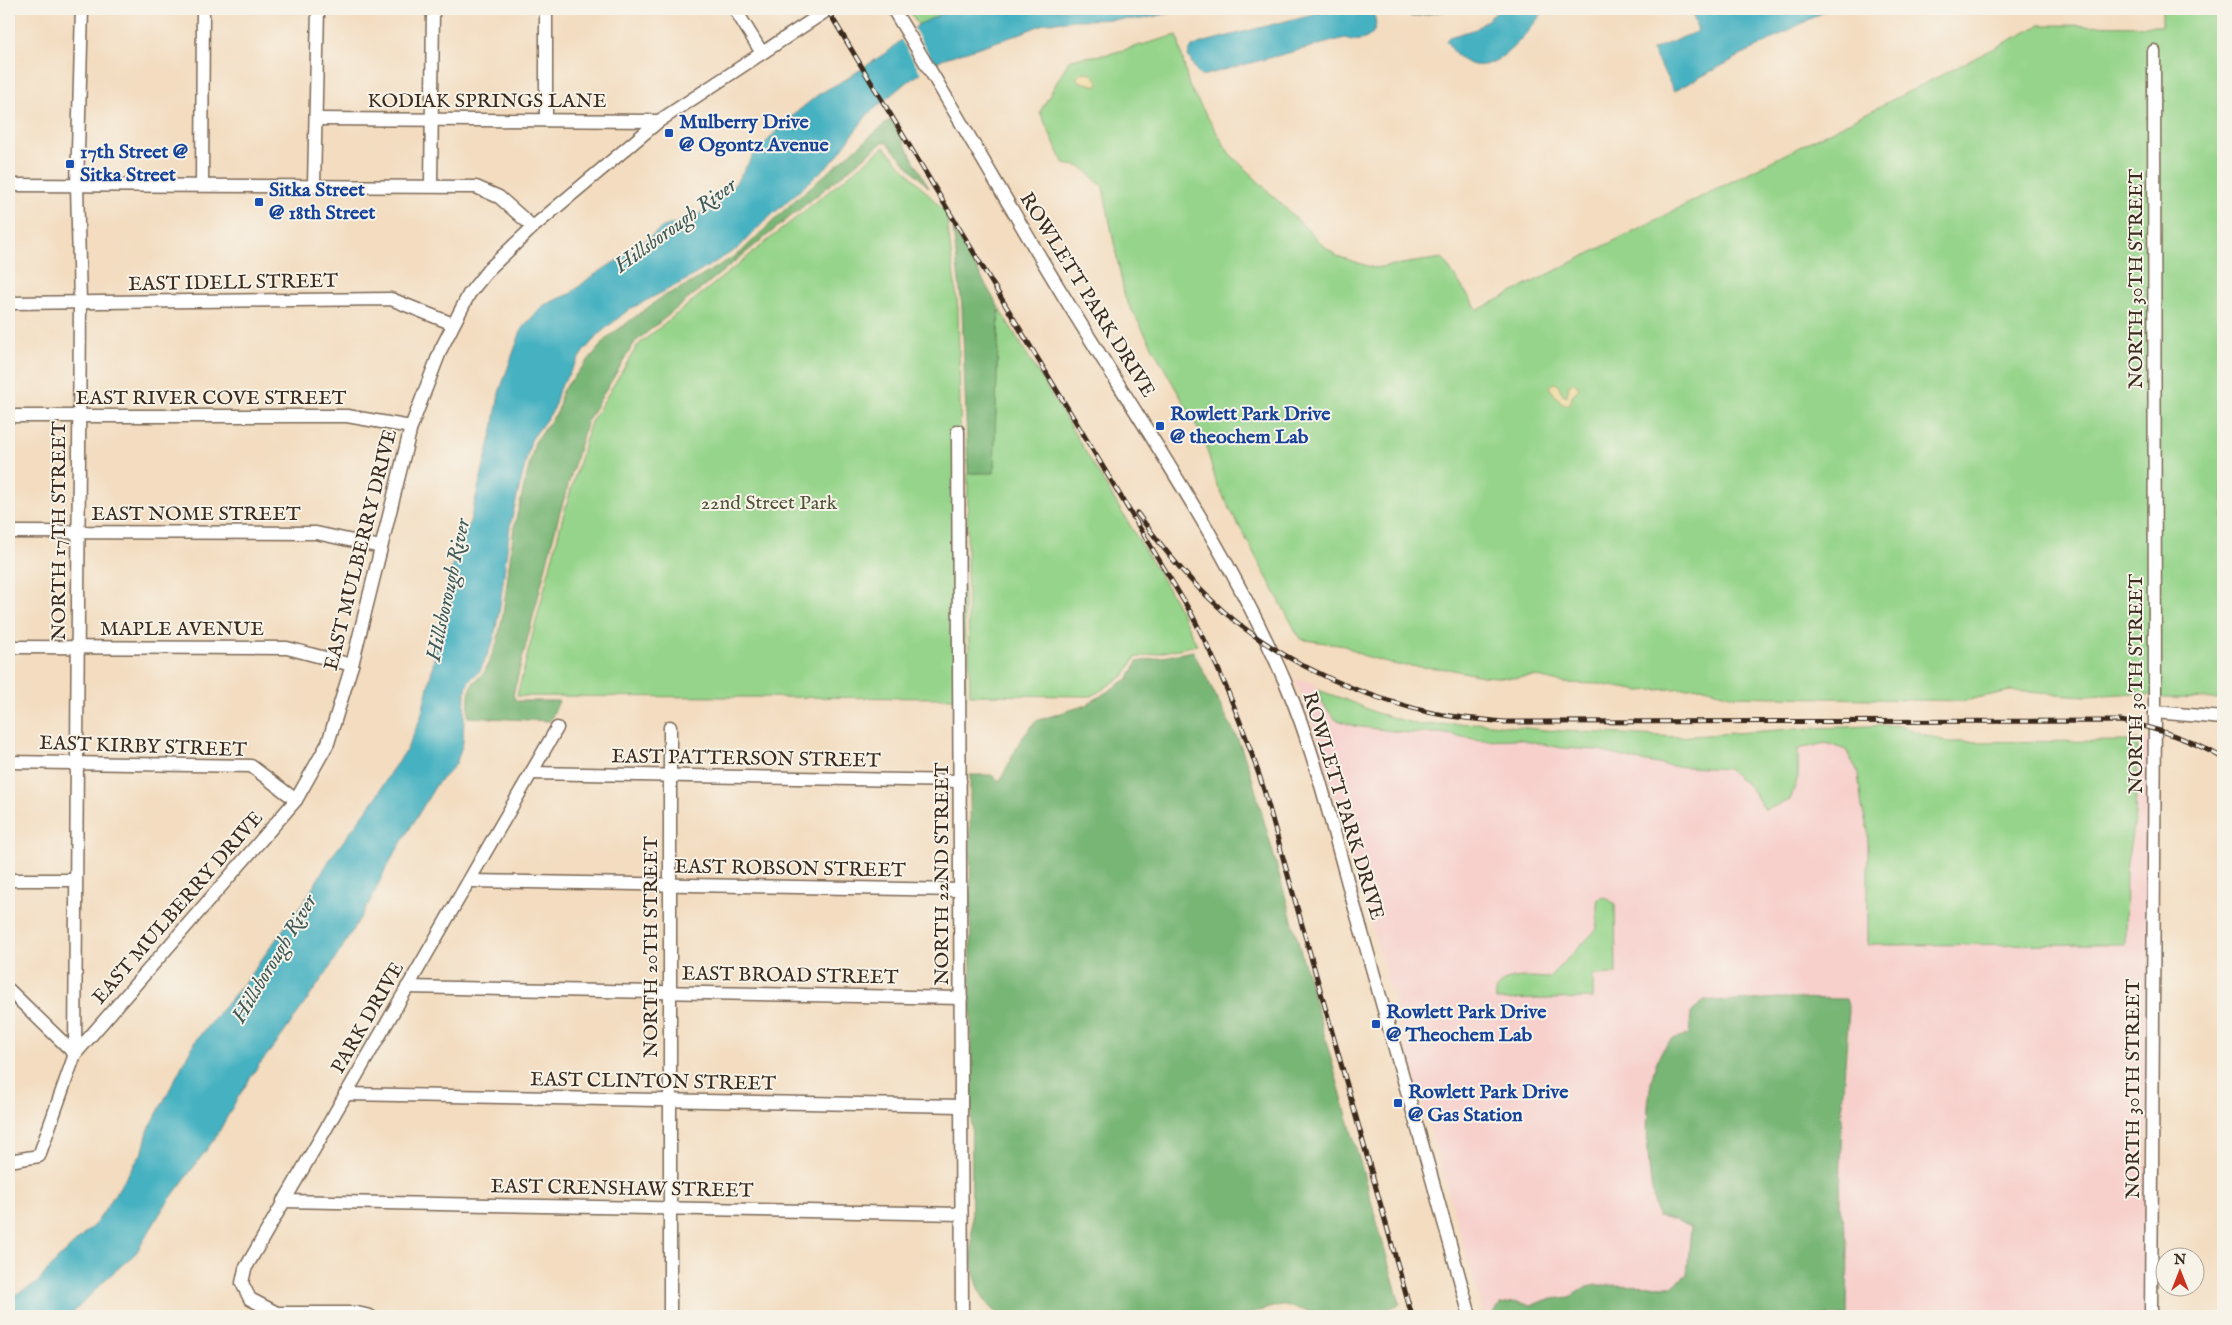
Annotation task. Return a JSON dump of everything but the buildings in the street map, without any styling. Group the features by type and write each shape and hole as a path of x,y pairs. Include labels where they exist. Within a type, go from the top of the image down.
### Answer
{"street":[{"name":"NORTH 17TH STREET","path":"75,1054 80,303 77,186 82,9"},
{"path":"202,184 203,9"},
{"path":"314,185 318,9"},
{"path":"431,185 433,9"},
{"path":"546,9 546,120"},
{"path":"735,9 762,53"},
{"name":"EAST MULBERRY DRIVE","path":"9,1161 39,1156 75,1054 296,800 328,744 352,666 411,427 441,349 469,294 489,269 533,227 659,121 829,9"},
{"name":"ROWLETT PARK DRIVE","path":"896,14 1064,298 1118,382 1212,537 1264,635 1287,688 1309,748 1390,1024 1470,1316"},
{"name":"NORTH 30TH STREET","path":"2150,1316 2155,712 2154,51"},
{"name":"KODIAK SPRINGS LANE","path":"316,119 659,121"},
{"path":"9,185 476,186 499,197 533,227"},
{"name":"EAST IDELL STREET","path":"9,304 391,299 454,324"},
{"name":"EAST RIVER COVE STREET","path":"9,416 347,416 411,427"},
{"name":"NORTH 22ND STREET","path":"958,431 962,1316"},
{"name":"EAST NOME STREET","path":"9,532 316,533 381,547"},
{"name":"MAPLE AVENUE","path":"9,647 287,648 352,666"},
{"path":"2155,712 2223,718"},
{"name":"NORTH 20TH STREET","path":"670,727 670,1316"},
{"name":"PARK DRIVE","path":"276,1314 250,1300 242,1283 245,1269 557,728"},
{"name":"EAST KIRBY STREET","path":"9,762 251,766 296,800"},
{"name":"EAST PATTERSON STREET","path":"532,773 960,781"},
{"path":"9,880 75,880"},
{"name":"EAST ROBSON STREET","path":"469,881 959,890"},
{"name":"EAST BROAD STREET","path":"407,987 961,998"},
{"path":"9,990 75,1054"},
{"name":"EAST CLINTON STREET","path":"345,1094 960,1106"},
{"name":"EAST CRENSHAW STREET","path":"283,1201 961,1214"},
{"path":"276,1314 357,1313 370,1316"}],"shaded area":[{"path":"1295,679 1315,683 1323,704 1354,726 1409,733 1440,733 1480,740 1519,739 1562,748 1598,750 1635,760 1670,766 1728,769 1750,787 1766,809 1798,777 1798,749 1826,743 1846,750 1858,773 1862,807 1868,831 1868,945 2125,944 2126,869 2135,814 2138,741 2150,739 2146,1316 1847,1316 1848,1245 1840,1207 1842,1106 1849,1038 1846,999 1817,998 1738,1001 1691,1013 1689,1034 1646,1136 1654,1202 1658,1217 1675,1220 1691,1227 1687,1274 1673,1286 1597,1285 1584,1288 1570,1297 1545,1300 1533,1305 1513,1302 1500,1304 1492,1316 1484,1316 1317,739","holes":["1597,904 1615,942 1616,974 1498,987 1527,976 1547,978 1597,929"]}],"green space":[{"path":"909,9 952,9 918,25"},
{"path":"2162,9 2223,9 2223,699 2164,698 2138,693 2086,696 2010,691 1963,701 1734,696 1701,687 1640,691 1599,684 1563,683 1534,676 1513,678 1483,676 1448,669 1397,665 1362,655 1345,646 1300,639 1217,485 1204,439 1125,298 1103,187 1082,167 1064,164 1040,112 1070,59 1109,54 1177,35 1189,86 1229,153 1324,246 1337,256 1374,268 1442,258 1478,310 2040,25 2162,26"},
{"path":"891,119 929,188 887,143 883,142 635,342 587,421 558,519 513,695 516,701 559,701 550,721 468,717 469,694 473,683 484,673 497,643 503,614 514,527 535,442 558,411 562,391 608,337 662,297 689,284 740,253 794,201"},
{"name":"22nd Street Park","path":"884,147 946,213 958,308 966,698 517,696 562,520 591,422 638,345"},
{"path":"953,228 999,308 994,473 968,473 962,307"},
{"path":"999,308 1176,602 1197,645 1135,658 1126,674 1092,696 970,695 967,562 968,473 994,472"},
{"path":"1193,651 1239,742 1250,771 1400,1304 1370,1316 1330,1316 1280,1305 1240,1316 1003,1316 996,1313 986,1302 979,1288 972,1265 970,775 991,775 1000,781 1020,741 1036,721 1086,705 1129,678 1137,662"},
{"path":"1318,690 1376,713 1420,725 1482,723 1544,730 1678,737 1792,729 1896,725 1947,742 2138,741 2135,815 2126,869 2125,944 1868,945 1868,831 1862,807 1858,773 1846,750 1826,743 1798,749 1798,777 1790,800 1765,810 1750,787 1728,769 1670,766 1635,760 1598,750 1562,748 1519,739 1480,740 1440,733 1409,733 1354,726 1335,719 1323,704"},
{"path":"1605,897 1615,904 1616,974 1593,975 1593,998 1496,1000 1496,991 1506,980 1523,977 1548,978 1597,929 1598,899"},
{"path":"1779,998 1846,999 1849,1009 1842,1106 1840,1207 1848,1245 1847,1316 1492,1316 1500,1305 1513,1302 1533,1305 1545,1300 1570,1297 1584,1288 1597,1285 1673,1286 1687,1274 1691,1227 1675,1220 1658,1217 1650,1178 1647,1127 1648,1101 1658,1058 1670,1041 1689,1034 1691,1013 1704,1000 1738,1001"}],"sand":[{"path":"1082,72 1091,73 1098,81 1097,86 1078,81 1077,76"},
{"path":"1553,383 1557,384 1563,394 1567,396 1569,384 1574,383 1577,385 1579,389 1573,394 1570,404 1562,404 1549,387"}],"water":[{"name":"Hillsborough River","path":"952,9 1189,9 1142,19 1075,20 1046,23 1014,36 942,59 903,85 867,115 834,160 765,221 738,248 686,280 628,310 599,334 583,352 559,389 554,409 531,440 510,526 499,613 493,642 480,671 469,680 465,693 463,743 456,764 436,785 386,868 371,900 331,966 279,1040 258,1066 216,1137 164,1207 136,1253 107,1278 70,1316 9,1316 9,1295 14,1295 36,1284 55,1262 97,1222 143,1151 148,1131 195,1041 245,982 307,897 332,856 376,798 391,771 406,751 421,717 432,670 449,574 470,521 493,429 499,393 522,328 544,305 570,294 588,279 627,254 663,227 686,220 713,207 735,184 753,156 787,120 819,94 848,78 890,50 918,25"},
{"path":"1332,9 1370,9 1376,23 1375,29 1366,38 1360,40 1345,38 1201,76 1188,55 1192,47 1201,43"},
{"path":"1401,9 1453,9 1413,17 1402,13"},
{"path":"1501,9 1546,9 1512,48 1502,57 1491,63 1479,65 1468,63 1455,54 1446,41 1449,37 1476,29"},
{"path":"1691,9 1829,9 1674,91 1652,50 1698,31"}],"pier":[{"path":"913,27 936,66 922,75 900,38"}],"railway":[{"path":"827,9 1191,613 1222,679 1249,744 1264,790 1412,1316"},
{"path":"1137,513 1198,587 1230,617 1253,635 1304,666 1359,691 1427,712 1505,722 2121,721 2174,735 2223,758"}],"place":[{"name":"Mulberry Drive @ Ogontz Avenue","path":"669,133"},
{"name":"17th Street @ Sitka Street","path":"70,164"},
{"name":"Sitka Street @ 18th Street","path":"259,202"},
{"name":"Rowlett Park Drive @ theochem Lab","path":"1160,426"},
{"name":"Rowlett Park Drive @ Theochem Lab","path":"1376,1024"},
{"name":"Rowlett Park Drive @ Gas Station","path":"1398,1103"}]}
